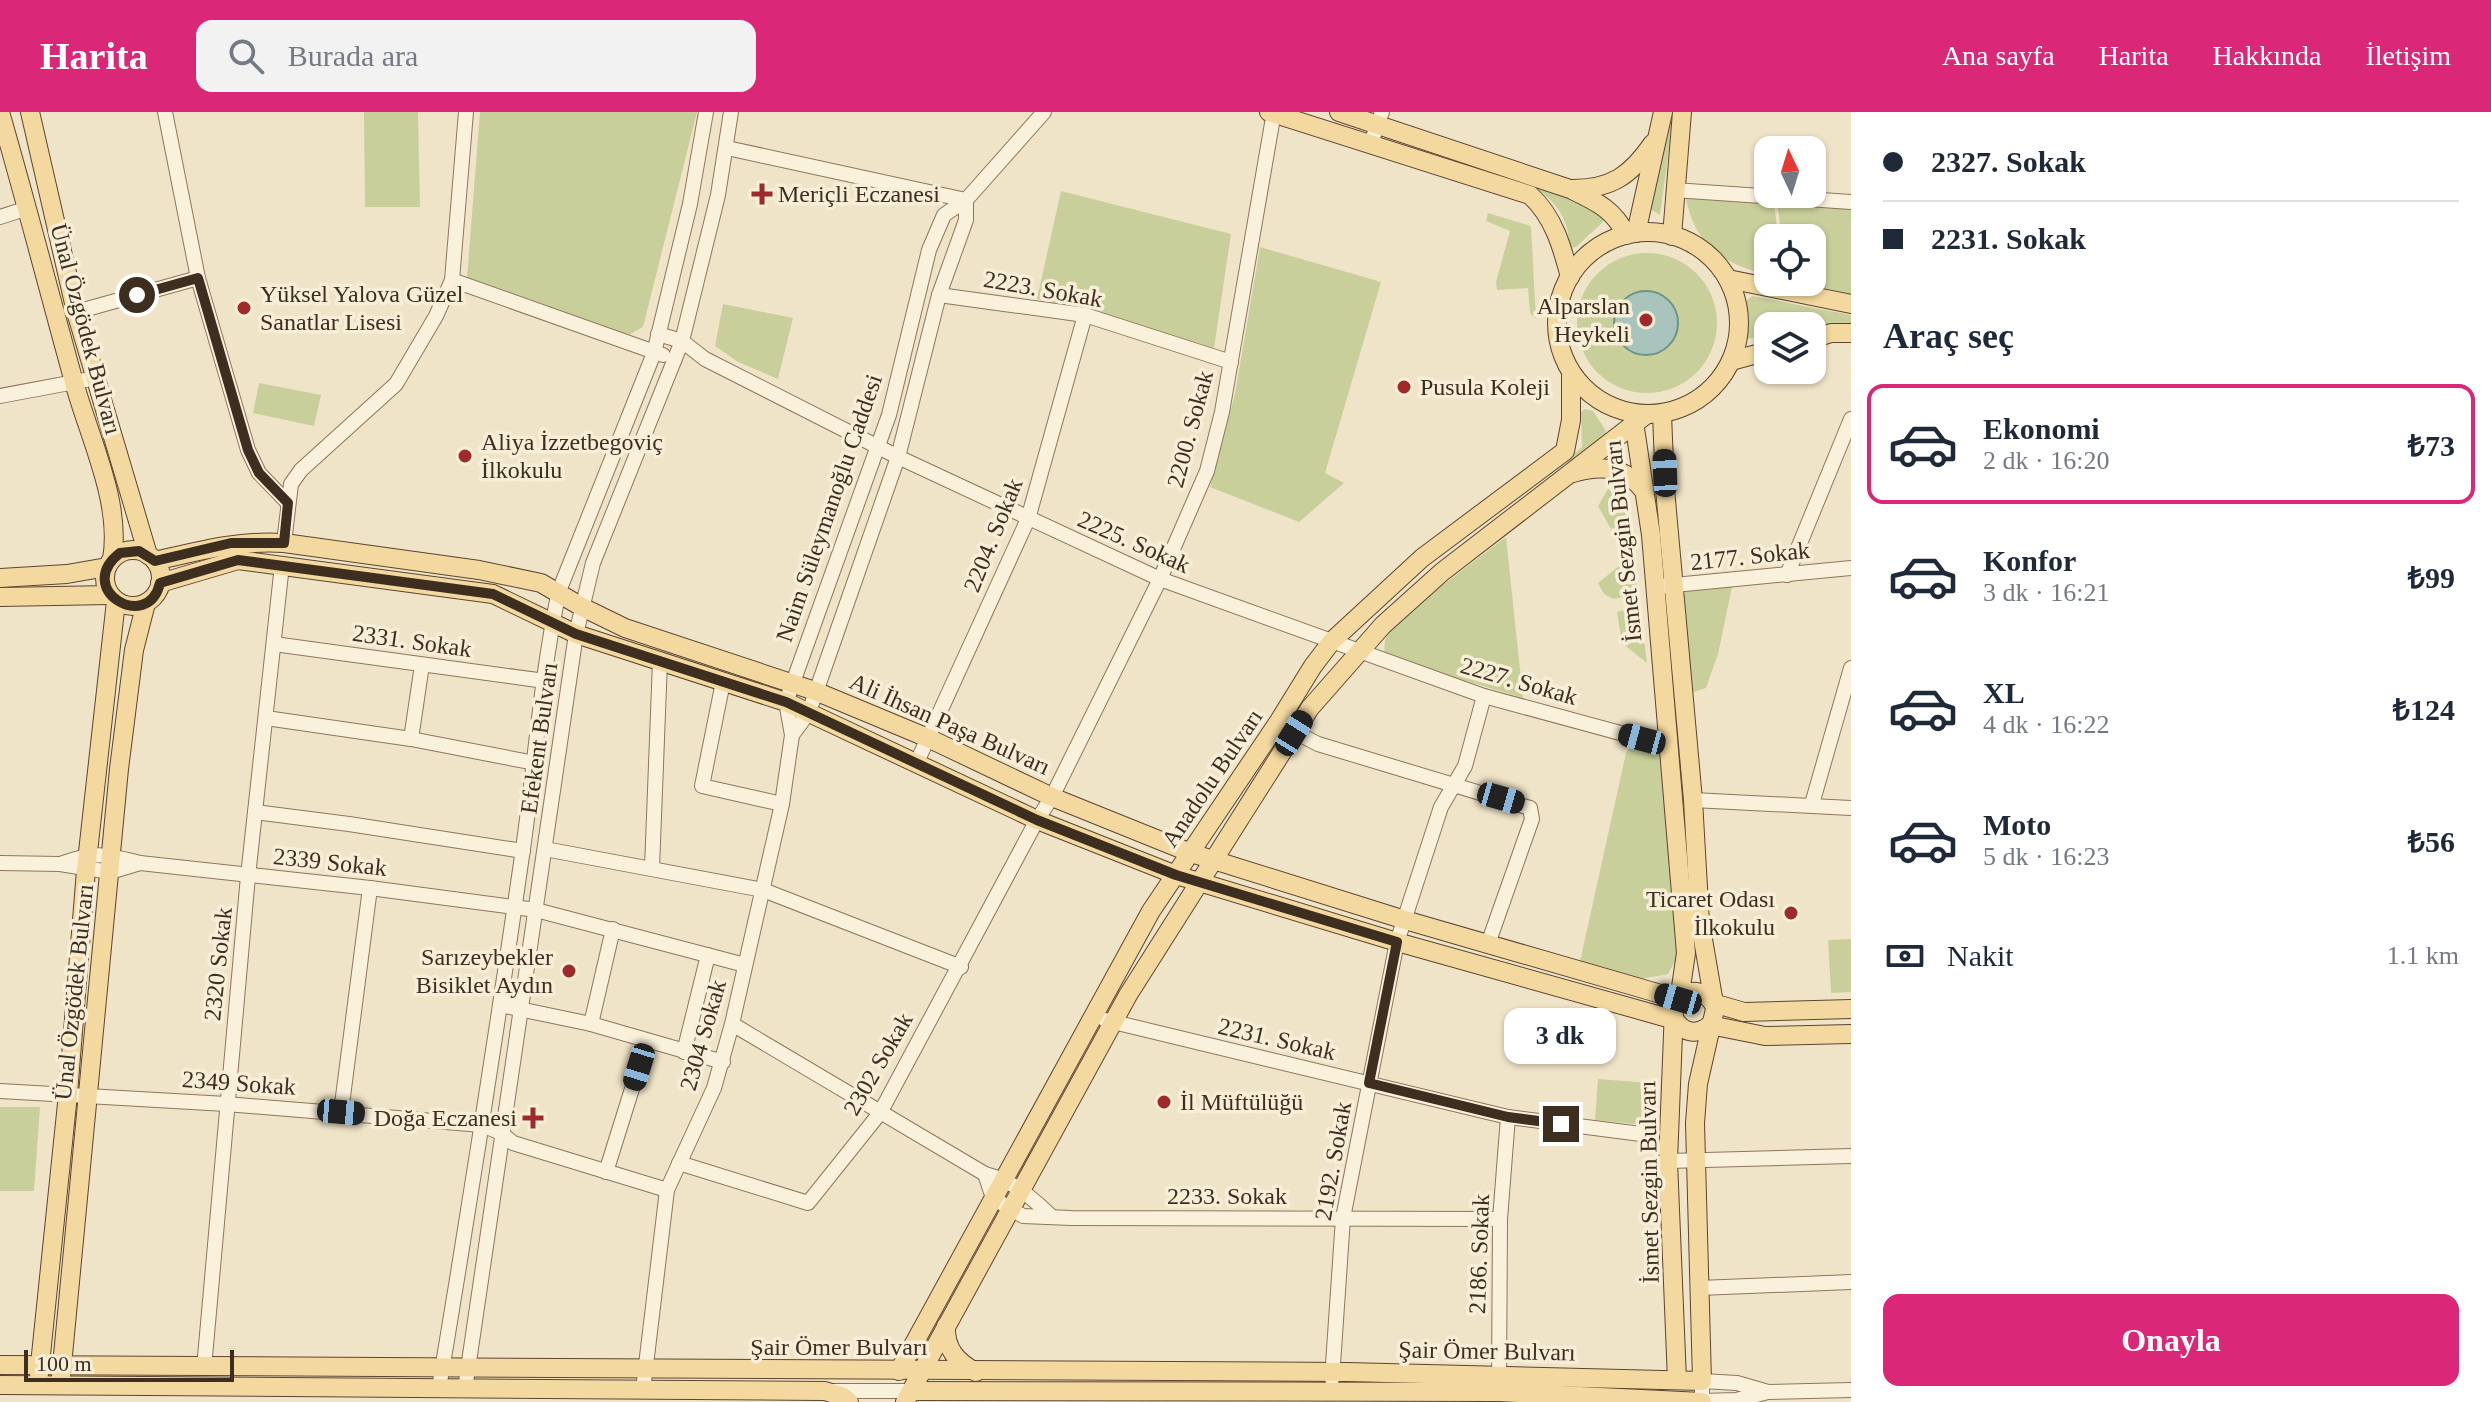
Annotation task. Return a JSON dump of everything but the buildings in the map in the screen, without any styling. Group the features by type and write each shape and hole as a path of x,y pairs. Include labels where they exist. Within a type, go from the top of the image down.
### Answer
{"main road":[{"name":"Ünal Özgödek Bulvarı","path":"0,112 113,512 116,540 110,563"},
{"name":"Ünal Özgödek Bulvarı","path":"30,112 76,312 152,558"},
{"path":"1272,112 1530,195 1551,220 1570,277"},
{"path":"1339,112 1379,118 1570,189 1605,206 1631,234"},
{"path":"1631,234 1663,112"},
{"path":"1672,236 1682,112"},
{"path":"1570,189 1618,181 1640,161 1657,138"},
{"path":"1631,234 1672,236 1706,252 1728,279 1739,323 1736,349 1725,373 1709,391 1686,407 1644,416 1597,399 1571,373 1564,360 1557,329 1562,294 1570,277 1591,253 1631,234"},
{"path":"1728,279 1851,304"},
{"path":"1826,335 1851,333"},
{"path":"1731,361 1754,355"},
{"name":"Anadolu Bulvarı","path":"908,1397 1113,1023 1199,884 1287,727 1313,666 1332,641 1422,558 1565,451 1571,420 1571,373"},
{"path":"1644,416 1663,587"},
{"name":"Anadolu Bulvarı","path":"899,1371 1151,911 1287,727 1310,708 1383,625 1442,572 1644,416"},
{"name":"İsmet Sezgin Bulvarı","path":"1644,416 1644,491 1663,587 1693,800 1700,922 1715,1015 1710,1025 1698,1084 1694,1161 1702,1381"},
{"path":"1567,475 1587,469 1612,468 1635,478 1644,491"},
{"name":"Ali İhsan Paşa Bulvarı","path":"152,558 231,543 284,543 479,570 541,583 625,628 815,691 928,738 1052,797 1191,853 1405,920 1678,999 1684,994 1697,992 1713,1003"},
{"path":"0,578 67,574 110,563 130,550 152,558 159,569 160,583 156,594 146,603 133,606 113,598 0,597"},
{"path":"160,583 238,560 493,594 576,634 786,702 1037,820 1199,884 1675,1020 1691,1032 1698,1032 1710,1025 1765,1036 1851,1034"},
{"path":"110,563 105,577 113,598"},
{"name":"İsmet Sezgin Bulvarı","path":"1663,587 1668,746 1686,953 1674,1009 1668,1161 1677,1380"},
{"name":"Ünal Özgödek Bulvarı","path":"38,1386 113,598"},
{"name":"Ünal Özgödek Bulvarı","path":"61,1387 119,769 134,650 146,603"},
{"path":"1713,1003 1744,1012 1851,1009"},
{"path":"946,1326 949,1347 955,1358 976,1372"},
{"name":"Şair Ömer Bulvarı","path":"0,1365 976,1372 1340,1386"},
{"name":"Şair Ömer Bulvarı","path":"908,1397 1702,1381"},
{"name":"Şair Ömer Bulvarı","path":"1499,1384 1702,1402"},
{"name":"Şair Ömer Bulvarı","path":"0,1385 162,1394 266,1395 439,1388 825,1391"},
{"path":"825,1391 844,1397 849,1402"}],"street":[{"path":"165,112 198,278 248,450 259,473 288,503"},
{"path":"284,543 291,484 301,470 396,384 430,327 452,280 466,112"},
{"name":"Efekent Bulvarı","path":"439,1388 523,851 552,624 559,591 654,353 690,204 706,112"},
{"name":"Efekent Bulvarı","path":"465,1389 576,634 593,563 682,341 718,195 731,112"},
{"name":"Naim Süleymanoğlu Caddesi","path":"786,702 889,415 929,250 944,215 966,200 1044,112"},
{"name":"2200. Sokak","path":"1037,820 1052,797 1160,579 1207,471 1222,412 1272,112"},
{"path":"1371,143 1379,118"},
{"path":"727,148 966,200"},
{"path":"1674,190 1851,202"},
{"name":"Naim Süleymanoğlu Caddesi","path":"809,712 898,457 939,295 966,220 966,200"},
{"path":"0,217 28,208"},
{"path":"76,312 198,278"},
{"path":"452,280 676,360 705,359"},
{"name":"2223. Sokak","path":"939,295 1085,315 1231,362"},
{"name":"2204. Sokak","path":"917,762 1028,519 1085,315"},
{"path":"658,334 682,341"},
{"name":"2225. Sokak","path":"682,341 705,359 1028,519 1160,579 1358,653"},
{"path":"0,396 96,378"},
{"path":"1787,575 1851,419"},
{"name":"2320 Sokak","path":"204,1368 248,876 282,565"},
{"name":"2177. Sokak","path":"1663,587 1851,568"},
{"name":"2331. Sokak","path":"274,644 545,681"},
{"name":"2227. Sokak","path":"1358,653 1484,696 1668,746"},
{"path":"652,868 660,661"},
{"path":"411,739 422,665"},
{"path":"1812,804 1851,669"},
{"path":"723,682 702,786 782,804"},
{"name":"2192. Sokak","path":"1340,1386 1343,1218 1397,942 1441,807 1465,766 1484,696"},
{"path":"786,702 792,735"},
{"path":"792,735 809,712"},
{"path":"266,718 411,739 535,763"},
{"path":"1287,727 1318,744 1525,805 1533,813 1488,944"},
{"name":"2304 Sokak","path":"643,1390 667,1190 723,1062 782,804 792,735"},
{"path":"1693,800 1851,808"},
{"path":"255,812 523,851"},
{"name":"2302 Sokak","path":"679,1163 808,1203 880,1113 1037,820"},
{"path":"545,849 763,890 960,967"},
{"path":"0,863 111,864"},
{"name":"2339 Sokak","path":"111,864 140,863 536,910 745,965"},
{"path":"341,1112 370,888"},
{"path":"591,1024 613,929"},
{"path":"684,1052 708,955"},
{"path":"500,1005 591,1024 723,1062"},
{"name":"2231. Sokak","path":"1094,1016 1508,1117 1641,1134"},
{"path":"732,1024 985,1174 1004,1179 1021,1189 1050,1215"},
{"path":"606,1172 647,1041"},
{"name":"2349 Sokak","path":"0,1091 341,1112 482,1125 501,1133 513,1143 667,1190"},
{"name":"2186. Sokak","path":"1499,1384 1500,1219 1508,1117"},
{"path":"1668,1161 1851,1156"},
{"path":"985,1174 993,1198 1010,1209"},
{"name":"2233. Sokak","path":"1010,1209 1023,1216 1071,1218 1500,1219"},
{"path":"1699,1288 1851,1282"},
{"name":"Anadolu Bulvarı","path":"885,1396 899,1371"},
{"path":"1674,1401 1677,1380"},
{"path":"1768,1392 1737,1383 1702,1381 1702,1402 1736,1400 1768,1392 1851,1390"},
{"name":"Şair Ömer Bulvarı","path":"825,1391 908,1397"}],"green space":[{"path":"364,112 418,112 420,207 365,207"},
{"path":"480,112 697,112 643,327 627,336 467,278"},
{"path":"1666,112 1674,112 1660,215 1645,206"},
{"path":"1536,184 1600,208 1605,214 1604,221 1571,248 1559,210 1535,188"},
{"path":"1061,191 1231,234 1214,348 1087,309 1037,299"},
{"path":"1685,194 1754,199 1754,208 1775,208 1776,224 1754,224 1754,271 1712,249 1695,226"},
{"path":"1778,208 1851,209 1851,294 1826,288 1826,224 1780,224"},
{"path":"1488,213 1531,226 1536,319 1530,313 1528,288 1497,290 1496,282 1510,231 1486,221"},
{"path":"1260,247 1381,282 1325,473 1344,483 1299,522 1210,487 1235,394"},
{"path":"1647,253 1674,258 1696,274 1712,296 1717,323 1712,350 1696,372 1674,388 1647,393 1620,388 1598,372 1582,350 1577,323 1582,296 1598,274 1620,258"},
{"path":"1752,296 1851,315 1851,324 1826,327 1826,312 1754,312 1754,338 1748,339 1746,301"},
{"path":"723,304 793,318 778,379 738,362 715,346"},
{"path":"259,383 321,395 314,426 253,413"},
{"path":"1585,409 1593,411 1606,431 1605,435 1571,464 1569,459 1582,447 1581,412"},
{"path":"1608,489 1617,497 1626,496 1627,523 1611,529 1598,506"},
{"path":"1506,537 1523,698 1396,660 1384,653 1385,640 1393,623"},
{"path":"1634,563 1638,594 1613,599 1604,594 1598,583 1618,567"},
{"path":"1732,587 1718,654 1706,688 1691,693 1683,597 1687,589"},
{"path":"1640,606 1647,663 1622,643 1617,612"},
{"path":"1638,744 1662,751 1681,950 1668,974 1641,979 1579,966 1626,753"},
{"path":"1851,939 1851,992 1831,993 1828,940"},
{"path":"1598,1079 1649,1083 1645,1125 1595,1120"},
{"path":"0,1107 40,1107 34,1191 0,1191"}],"water":[{"path":"1640,291 1652,291 1669,300 1676,311 1676,335 1669,346 1652,355 1640,355 1628,350 1619,341 1614,329 1614,317 1619,305 1628,296"}],"place":[{"name":"Meriçli Eczanesi","path":"762,194"},
{"name":"Yüksel Yalova Güzel Sanatlar Lisesi","path":"244,308"},
{"name":"Alparslan Heykeli","path":"1646,320"},
{"name":"Pusula Koleji","path":"1404,387"},
{"name":"Aliya İzzetbegoviç İlkokulu","path":"465,456"},
{"name":"Ticaret Odası İlkokulu","path":"1791,913"},
{"name":"Sarızeybekler Bisiklet Aydın","path":"569,971"},
{"name":"İl Müftülüğü","path":"1164,1102"},
{"name":"Doğa Eczanesi","path":"533,1118"}],"route":[{"path":"137,295 198,278 248,450 259,473 288,503 284,543 231,543 155,561 139,551 120,553 112,559 105,577 110,595 116,601 124,605 142,605 156,594 160,583 238,560 493,594 576,634 786,702 1037,820 1199,884 1397,942 1369,1083 1508,1117 1561,1124"}]}
